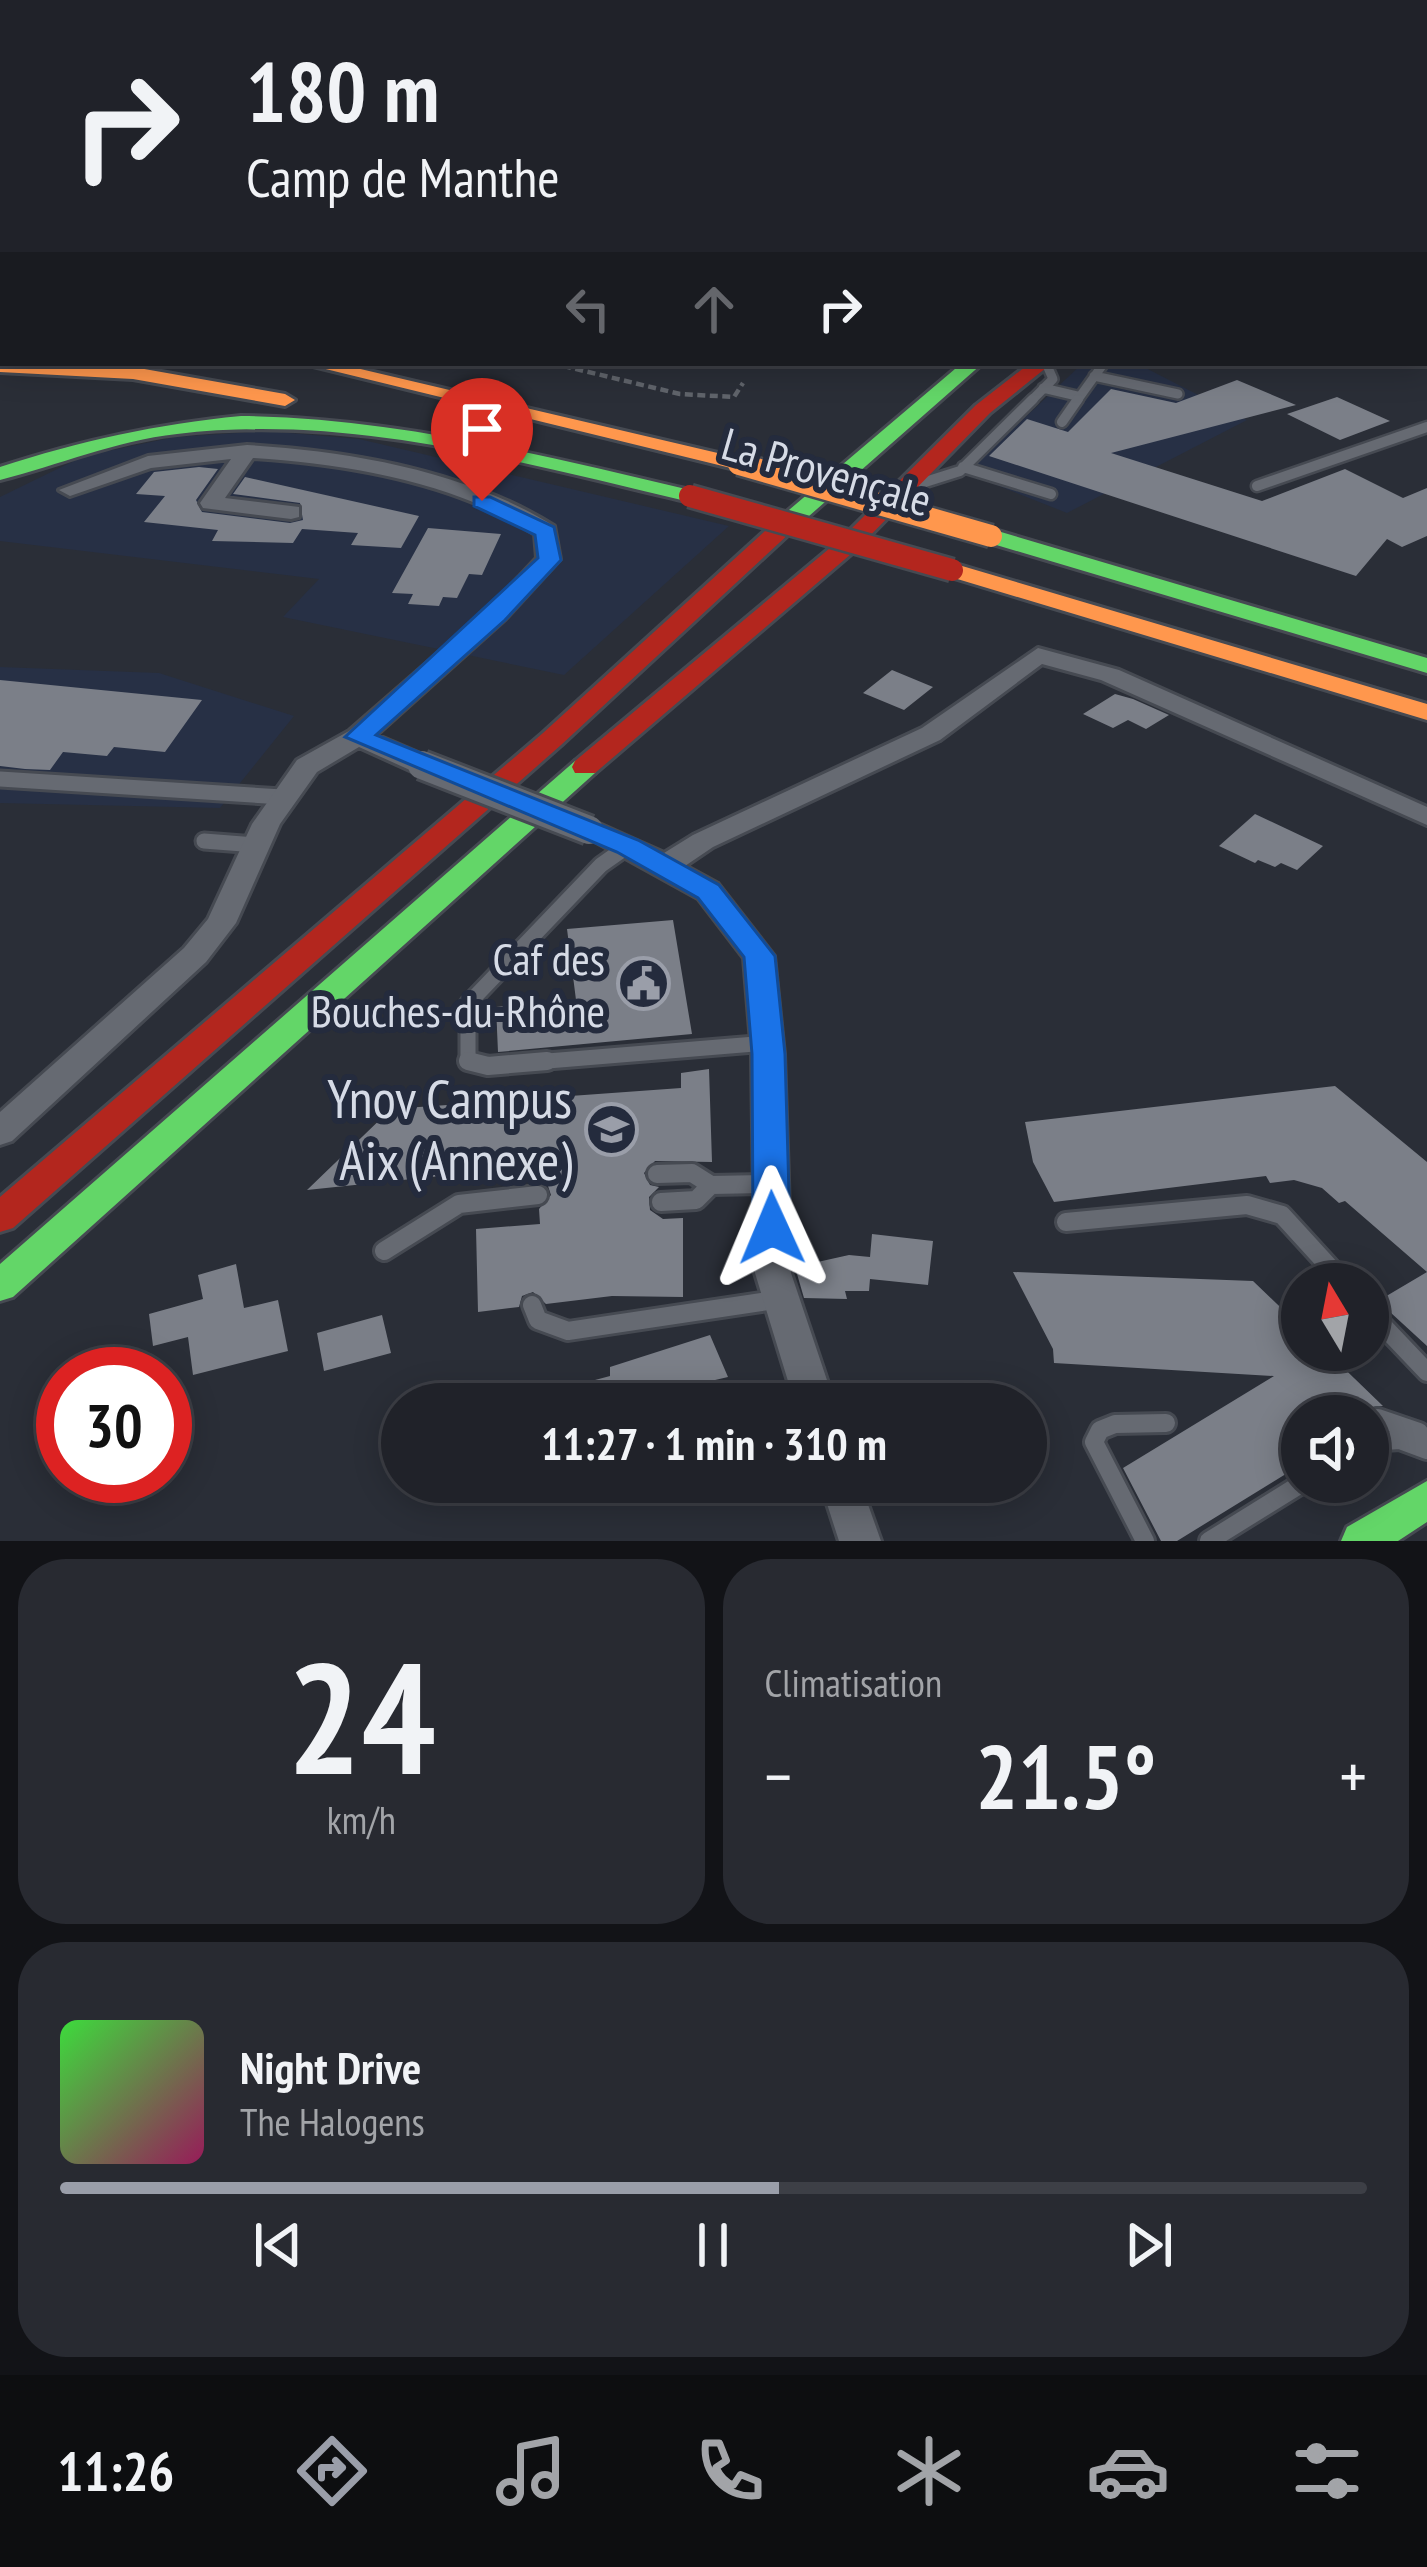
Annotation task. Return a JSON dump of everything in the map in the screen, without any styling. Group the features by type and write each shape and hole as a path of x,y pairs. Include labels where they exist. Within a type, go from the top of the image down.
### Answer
{"main road":[{"path":"0,366 133,373 241,391 702,488 961,563 1427,709"},
{"name":"La Provençale","path":"206,366 446,414 702,488"},
{"name":"La Provençale","path":"325,366 748,458"},
{"path":"401,366 748,458"},
{"path":"442,366 1427,662"},
{"path":"0,1218 552,739 847,468 970,366"},
{"path":"0,1286 509,830 827,563 900,490 1044,371"},
{"path":"0,474 125,434 215,422 298,421 702,488"},
{"path":"1362,1541 1427,1499"}],"street":[{"path":"247,451 212,503 291,512"},
{"path":"0,1132 195,955 220,923 282,797 307,766 358,737 540,573 549,560 551,543 535,522 429,484 292,453 247,451 148,462 70,490"},
{"path":"665,866 703,841 932,734 1038,655 1110,675 1427,817"},
{"path":"358,737 628,846 665,866 708,892 759,956 767,1043 772,1273 808,1383"},
{"path":"847,1503 860,1541"}],"lane":[{"path":"1062,422 1102,366"},
{"path":"900,490 963,467 1044,371 1077,396"},
{"path":"1094,376 1178,394"},
{"path":"1257,487 1427,427"},
{"path":"963,467 1052,494"},
{"path":"0,779 282,797"},
{"path":"204,841 256,845"},
{"path":"628,846 601,865 468,1004 467,1061 488,1066 767,1043"},
{"path":"657,1174 692,1173 711,1186 771,1184"},
{"path":"661,1202 696,1200 711,1186"},
{"path":"384,1251 459,1204 538,1196"},
{"path":"1066,1222 1247,1205 1282,1215 1326,1263"},
{"path":"532,1305 538,1320 568,1331 781,1300"},
{"path":"1389,1332 1427,1372"},
{"path":"1389,1422 1419,1432 1426,1449"},
{"path":"1145,1541 1094,1442 1100,1430 1115,1424 1166,1423"},
{"path":"1389,1441 1426,1449"},
{"path":"1209,1541 1281,1496"}],"path":[{"path":"563,366 680,394 734,398 742,383"}],"shaded area":[{"path":"1080,366 1142,366 1247,420 1067,513 966,473"},
{"path":"266,431 359,439 729,526 564,675 283,617 319,579 0,541 0,497 84,456 175,437"},
{"path":"0,667 159,673 294,716 220,808 0,803"}],"building":[{"path":"1237,380 1296,405 1111,453 1262,501 1345,469 1403,498 1427,488 1427,536 1402,547 1387,539 1356,576 989,456 1027,419 1068,432 1111,389 1176,403"},
{"path":"1337,397 1390,421 1340,440 1287,414"},
{"path":"218,469 196,500 202,512 290,523 303,520 300,503 233,494 245,477 419,516 401,548 351,545 358,533 302,529 293,543 212,541 218,530 144,522 165,496 136,494 154,472"},
{"path":"428,528 501,534 482,575 469,574 457,598 443,597 439,606 408,604 413,594 392,593"},
{"path":"892,670 933,687 904,710 863,693"},
{"path":"0,680 202,700 165,752 114,747 107,756 63,752 50,770 25,769 0,766"},
{"path":"1115,694 1169,715 1146,729 1128,720 1113,728 1083,714"},
{"path":"1255,814 1323,846 1297,870 1281,863 1275,867 1255,863 1219,846"},
{"name":"Caf des Bouches-du-Rhône","path":"673,920 692,1034 498,1052 496,1007 576,1000 567,929"},
{"path":"709,1069 712,1162 655,1161 644,1173 650,1185 659,1187 649,1197 650,1210 663,1219 683,1218 683,1297 612,1296 546,1304 533,1292 522,1296 519,1307 478,1312 476,1229 540,1224 539,1209 551,1195 548,1186 536,1182 535,1166 307,1190 391,1109 681,1088 681,1073"},
{"path":"1335,1086 1427,1162 1427,1272 1345,1201 1339,1203 1322,1188 1294,1180 1270,1183 1266,1176 1054,1202 1033,1162 1025,1122"},
{"path":"872,1234 933,1241 928,1285 870,1279 869,1291 845,1291 847,1299 804,1298 795,1267 849,1255 870,1257"},
{"path":"236,1264 244,1308 278,1300 288,1351 193,1375 188,1337 153,1346 149,1314 203,1299 198,1275"},
{"path":"1013,1272 1253,1281 1281,1308 1281,1371 1347,1371 1372,1395 1281,1395 1281,1477 1177,1541 1161,1541 1123,1468 1274,1376 1054,1363 1053,1349"},
{"path":"1427,1272 1427,1346 1389,1311 1389,1294"},
{"path":"382,1315 391,1353 324,1371 317,1333"},
{"path":"710,1335 728,1377 702,1383 584,1383 610,1376 610,1367"}],"traffic: fast":[{"path":"784,526 970,366"},
{"path":"0,474 153,431 306,423 435,439 690,496"},
{"path":"991,536 1427,666"},
{"path":"0,1286 585,767"},
{"path":"1362,1541 1427,1499"}],"traffic: slow":[{"path":"0,366 133,373 285,400"},
{"path":"324,366 739,464"},
{"path":"739,464 991,536"},
{"path":"952,570 1427,712"}],"traffic: jam":[{"path":"585,767 850,543 983,409 1038,366"},
{"path":"690,496 952,570"},
{"path":"0,1218 552,739 784,526"}],"place":[{"name":"Caf des Bouches-du-Rhône","path":"644,984"},
{"name":"Ynov Campus Aix (Annexe)","path":"611,1129"}],"route":[{"path":"482,501 546,531 551,543 549,560 497,614 358,737 628,846 708,892 759,956 769,1054 772,1228"}]}
